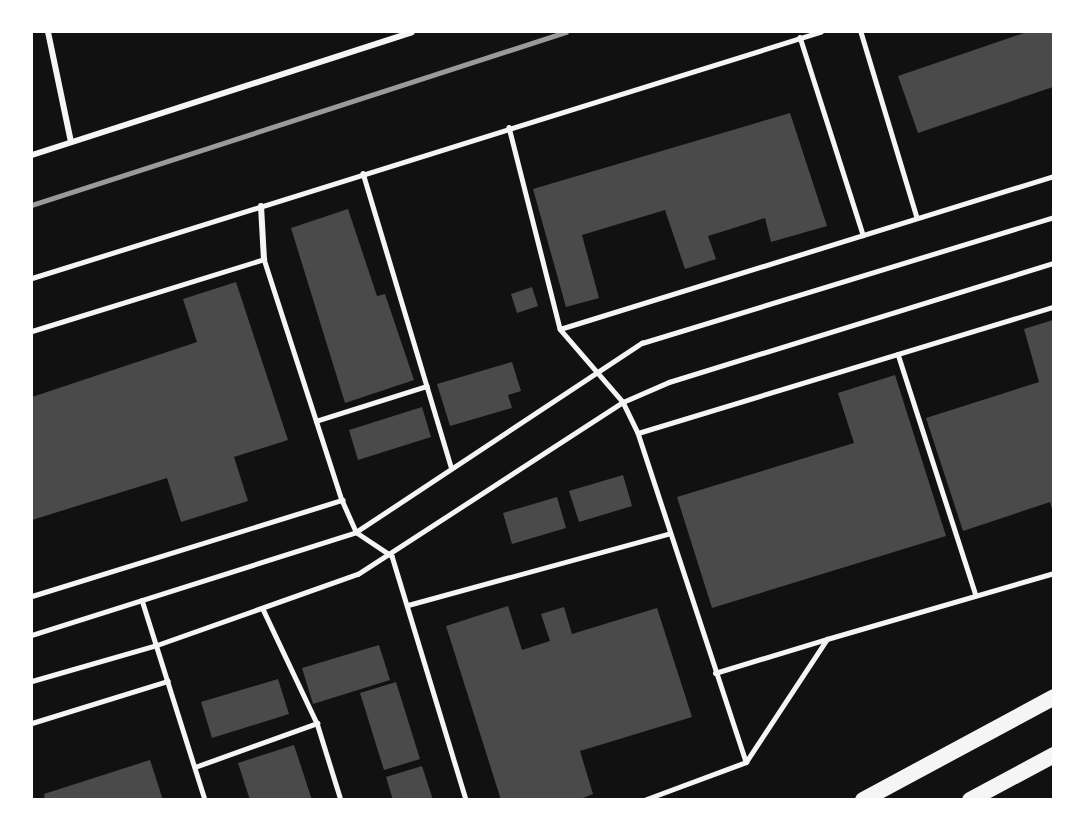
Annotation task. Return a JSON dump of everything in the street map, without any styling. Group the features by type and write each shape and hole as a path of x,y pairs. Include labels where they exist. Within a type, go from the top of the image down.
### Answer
{"highway":[{"path":"863,800 1053,697"},
{"path":"970,800 1053,755"}],"street":[{"path":"48,32 72,142"},
{"path":"32,155 412,32"},
{"path":"261,206 264,260"}],"lane":[{"path":"32,278 509,127 820,32"},
{"path":"861,32 917,218"},
{"path":"801,38 863,235"},
{"path":"509,127 560,329 594,373 623,402 638,434 667,534 746,762"},
{"path":"363,173 451,467"},
{"path":"560,329 1053,176"},
{"path":"32,635 356,532 451,467 642,343 1053,217"},
{"path":"32,331 264,260 342,500 356,532 392,556 466,800"},
{"path":"32,681 157,645 263,609 392,556 623,402 669,382 1053,263"},
{"path":"638,434 1053,307"},
{"path":"898,354 976,595"},
{"path":"316,421 427,386"},
{"path":"32,596 342,500"},
{"path":"408,604 667,534"},
{"path":"715,673 1053,573"},
{"path":"142,600 205,800"},
{"path":"263,609 317,723 341,800"},
{"path":"644,800 746,762 826,639"},
{"path":"32,723 168,681"},
{"path":"195,767 317,723"}],"building":[{"path":"1027,32 1053,32 1053,87 918,133 898,76"},
{"path":"790,113 827,226 771,242 765,218 708,236 716,259 685,269 665,210 582,235 599,298 566,307 533,189"},
{"path":"348,209 377,296 385,294 414,380 345,403 291,228"},
{"path":"236,282 288,440 234,457 248,501 181,522 167,478 32,520 32,397 197,342 183,299"},
{"path":"532,287 538,306 517,313 511,294"},
{"path":"1053,320 1053,512 1050,502 963,531 926,418 1039,382 1024,329"},
{"path":"512,362 521,391 508,395 512,408 450,426 437,384"},
{"path":"895,375 946,536 712,608 677,497 854,443 838,393"},
{"path":"422,407 431,437 358,460 349,430"},
{"path":"623,475 632,506 579,522 569,491"},
{"path":"557,497 566,528 512,544 503,513"},
{"path":"508,606 522,650 550,641 541,614 564,607 572,634 657,608 692,717 580,751 593,794 578,800 501,800 446,626"},
{"path":"379,645 390,680 313,704 302,668"},
{"path":"278,679 289,714 212,738 201,702"},
{"path":"396,682 420,759 384,770 360,693"},
{"path":"294,745 312,800 250,800 238,763"},
{"path":"150,760 163,800 45,800 44,794"},
{"path":"422,766 433,800 393,800 386,777"}],"railway":[{"path":"32,205 566,32"}]}
